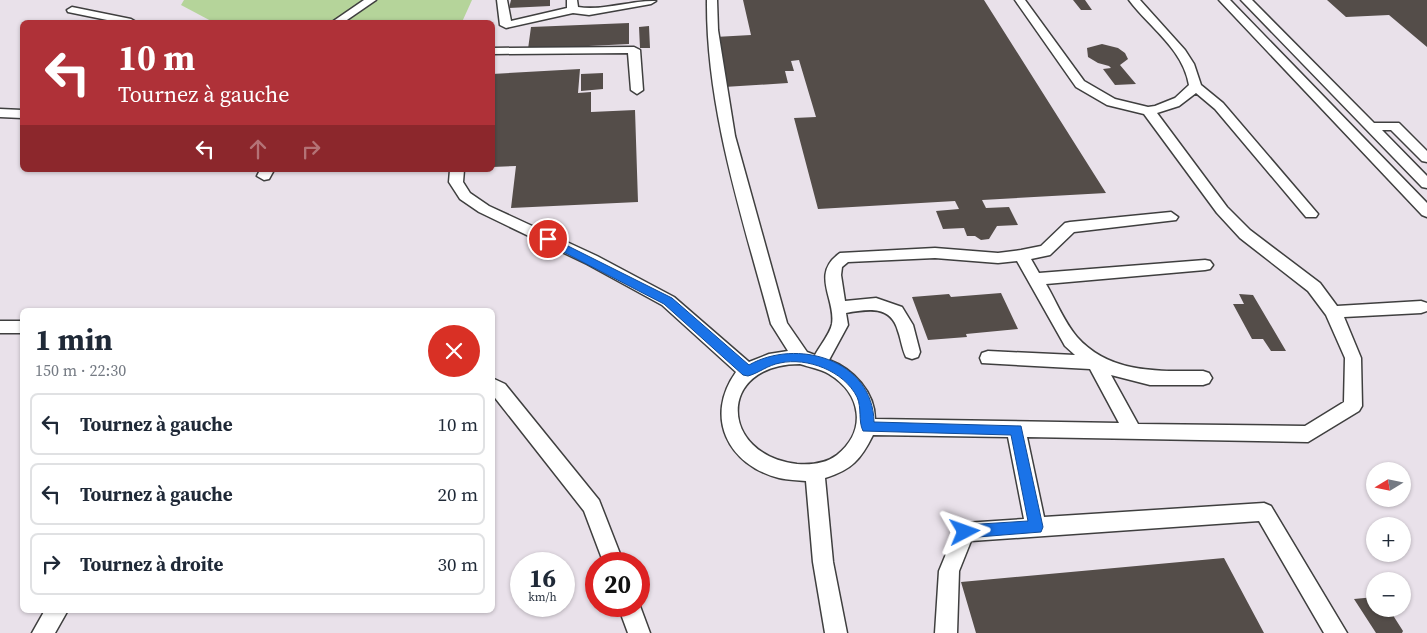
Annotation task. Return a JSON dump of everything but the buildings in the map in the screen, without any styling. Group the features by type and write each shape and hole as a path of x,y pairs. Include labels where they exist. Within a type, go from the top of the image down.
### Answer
{"lane":[{"path":"340,20 371,0"},
{"path":"495,46 504,36 506,25 502,0"},
{"path":"702,0 712,30"},
{"path":"712,0 712,30 728,136 779,324 801,357"},
{"path":"1020,0 1080,84 1111,102 1148,111 1170,107 1184,99 1195,86 1195,76 1185,58 1134,0"},
{"path":"1224,0 1427,212"},
{"path":"1246,0 1427,184"},
{"path":"506,25 572,5 589,12 651,1"},
{"path":"72,10 121,20"},
{"path":"495,49 634,50 637,90"},
{"path":"1195,86 1219,106 1311,214"},
{"path":"867,428 1308,434 1352,406 1353,358 1333,312 1314,288 1245,234 1222,210 1165,130 1148,111"},
{"path":"0,113 20,114"},
{"path":"1370,127 1394,126 1427,158"},
{"path":"457,172 456,182 465,196 484,210 592,260 668,301 748,372"},
{"path":"820,361 840,325 833,275 835,264 845,257 935,253 998,258 1045,251 1070,227 1171,217"},
{"path":"1021,255 1071,341 1095,362 1133,431"},
{"path":"1035,279 1205,265"},
{"path":"838,308 861,305 883,306 896,311 904,325 912,352"},
{"path":"1333,312 1421,307"},
{"path":"0,327 20,327"},
{"path":"801,357 820,361 837,369 852,380 862,395 867,411 867,428 862,443 851,457 834,468 815,473 792,473 769,466 750,455 736,439 729,420 729,402 735,386 748,372 764,362 782,358 801,357"},
{"path":"988,358 1095,362 1127,374 1150,378 1203,378"},
{"path":"495,387 499,389 592,506 609,552"},
{"path":"1016,430 1036,527"},
{"path":"815,473 823,562 836,633"},
{"path":"946,633 949,571 965,532 1264,512 1336,633"},
{"path":"43,633 55,613"},
{"path":"633,617 639,633"}],"shaded area":[{"path":"0,0 1427,0 1427,633 0,633"}],"green space":[{"path":"184,0 472,0 463,20 209,20 181,5"}],"route":[{"path":"548,239 592,260 668,301 748,372 764,362 782,358 801,357 820,361 837,369 852,380 862,395 867,411 867,428 1016,430 1036,527 965,532"}]}
